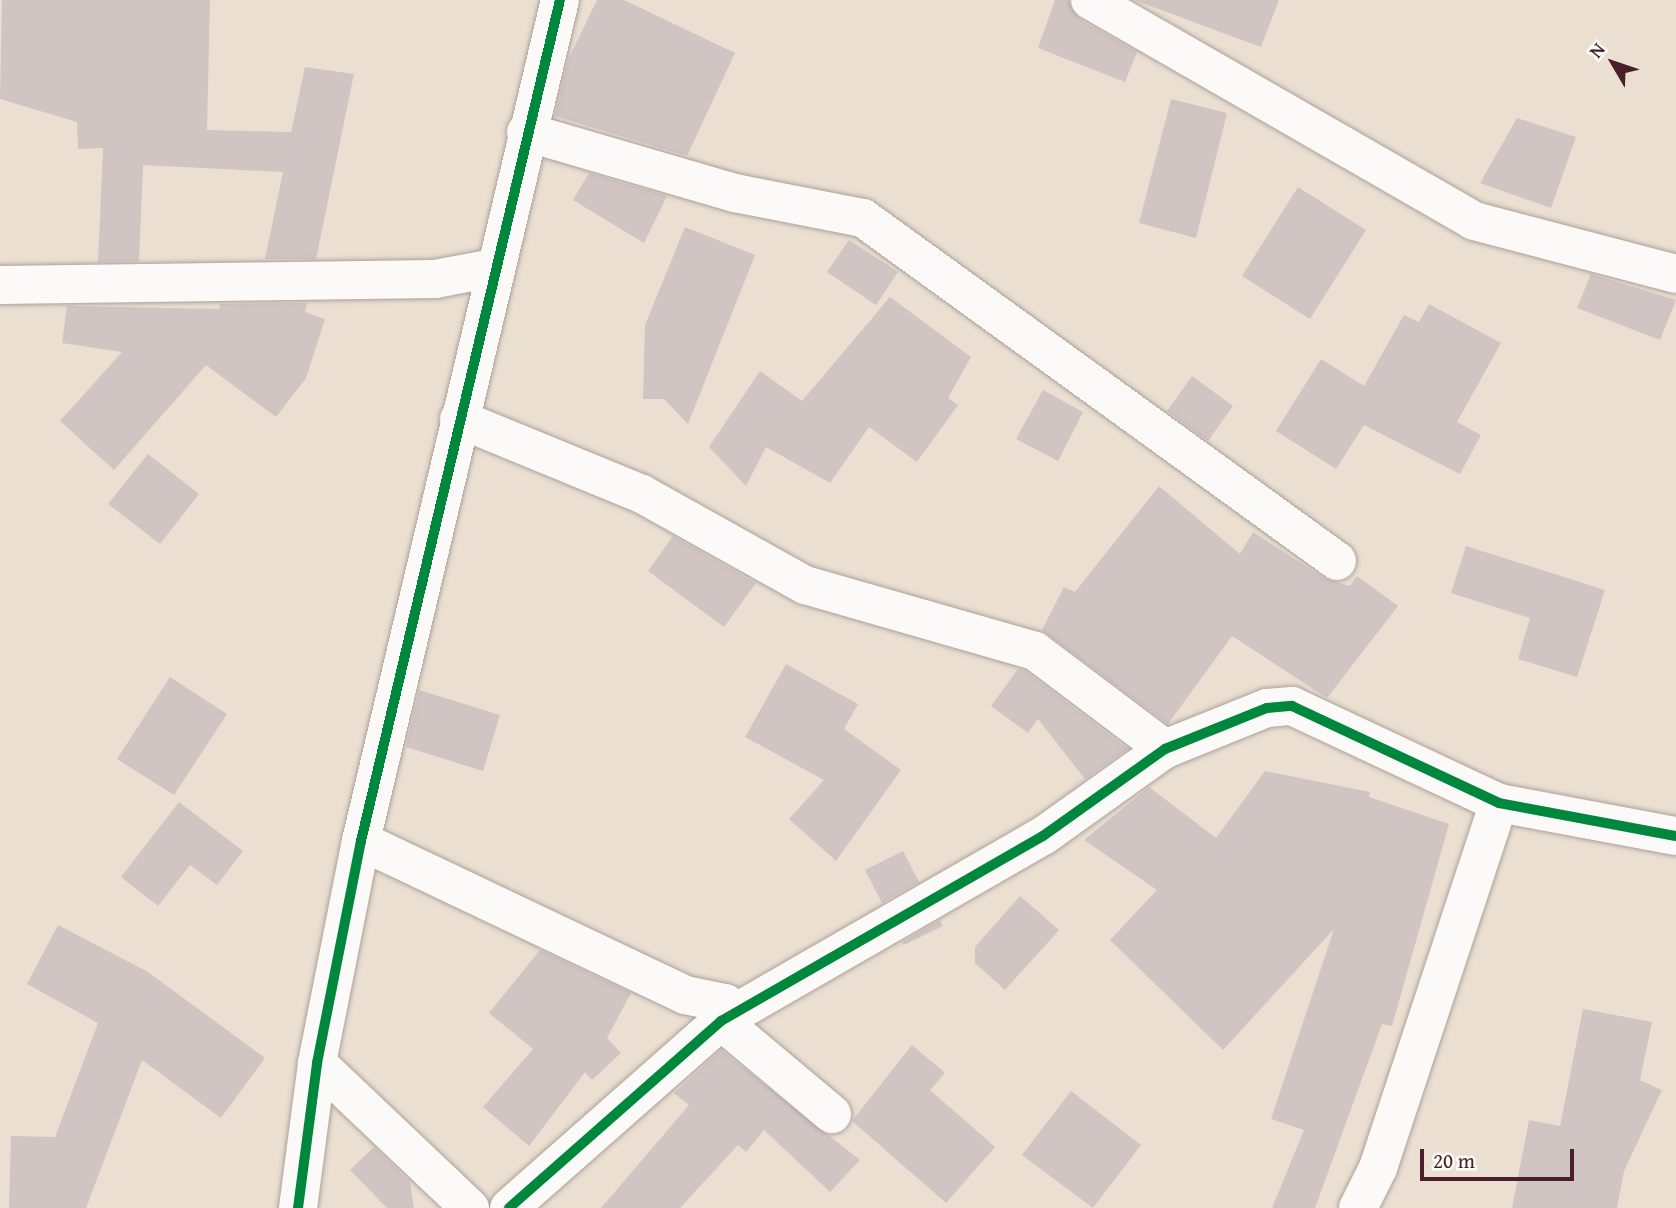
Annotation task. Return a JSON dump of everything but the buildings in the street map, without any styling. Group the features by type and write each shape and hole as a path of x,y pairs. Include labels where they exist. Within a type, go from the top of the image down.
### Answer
{"street":[{"path":"298,1208 317,1063 360,841 493,268 559,0"},
{"path":"1090,0 1474,221 1676,274"},
{"path":"526,132 735,194 863,218 1337,561"},
{"path":"0,285 435,279 493,268"},
{"path":"459,419 642,494 805,585 1035,652 1165,749"},
{"path":"509,1208 722,1021 1043,835 1165,749 1267,708 1292,706 1499,803 1676,836"},
{"path":"1359,1208 1378,1168 1499,803"},
{"path":"360,841 685,995 725,1003 722,1021"},
{"path":"722,1021 832,1114"},
{"path":"317,1063 470,1208"}],"cycle path":[{"path":"298,1208 317,1063 361,841 560,0"},
{"path":"509,1208 721,1021 1043,836 1165,749 1267,708 1292,706 1499,803 1676,836"}]}
